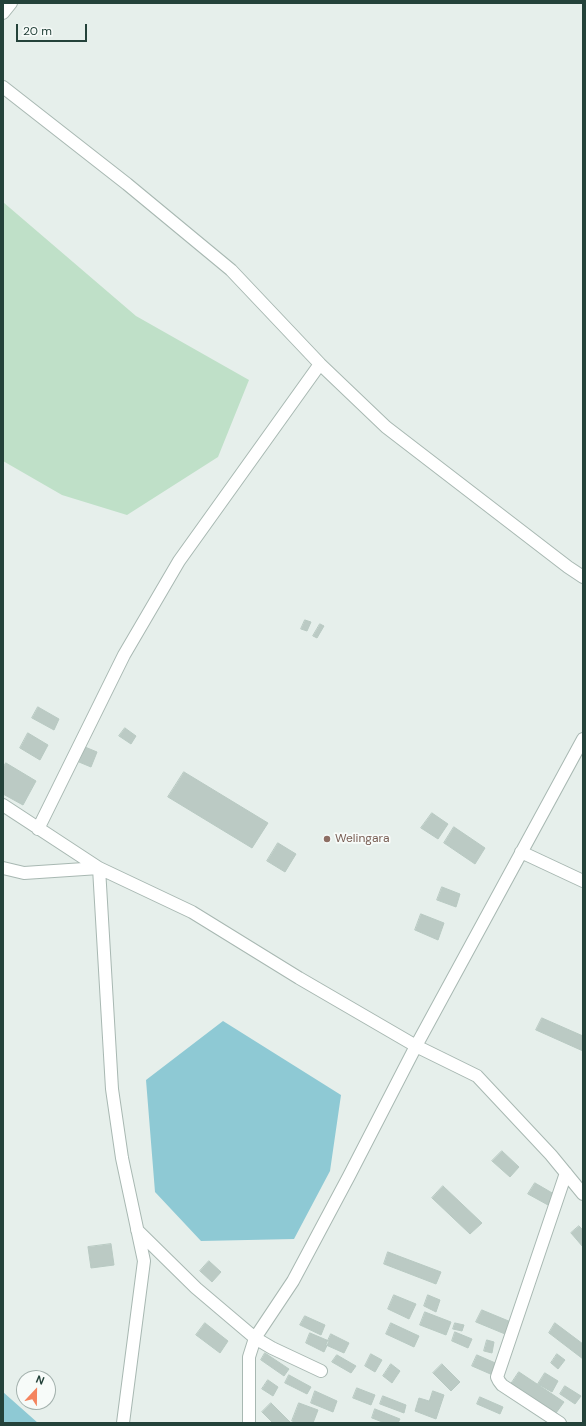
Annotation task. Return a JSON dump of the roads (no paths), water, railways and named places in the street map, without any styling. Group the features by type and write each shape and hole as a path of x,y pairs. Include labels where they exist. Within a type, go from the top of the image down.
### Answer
{"street":[{"path":"3,12 11,3"},
{"path":"3,87 128,184 231,270 320,364 386,427 583,577"},
{"path":"38,829 124,655 179,561 320,364"},
{"path":"249,1423 249,1357 255,1338 293,1281 416,1046 583,739"},
{"path":"3,805 99,868 192,912 299,978 416,1046 477,1076 551,1154 583,1194"},
{"path":"521,852 583,881"},
{"path":"3,868 24,873 99,868"},
{"path":"99,868 112,1089 122,1158 144,1262 123,1423"},
{"path":"560,1423 502,1385 498,1377 566,1173"},
{"path":"137,1230 196,1288 255,1338 272,1348 321,1371"}],"water":[{"path":"223,1021 341,1095 330,1171 294,1239 201,1241 155,1192 146,1080"},
{"path":"3,1392 16,1404 16,1410 23,1410 38,1423 3,1423"}],"place":[{"name":"Welingara","path":"327,839"}]}
